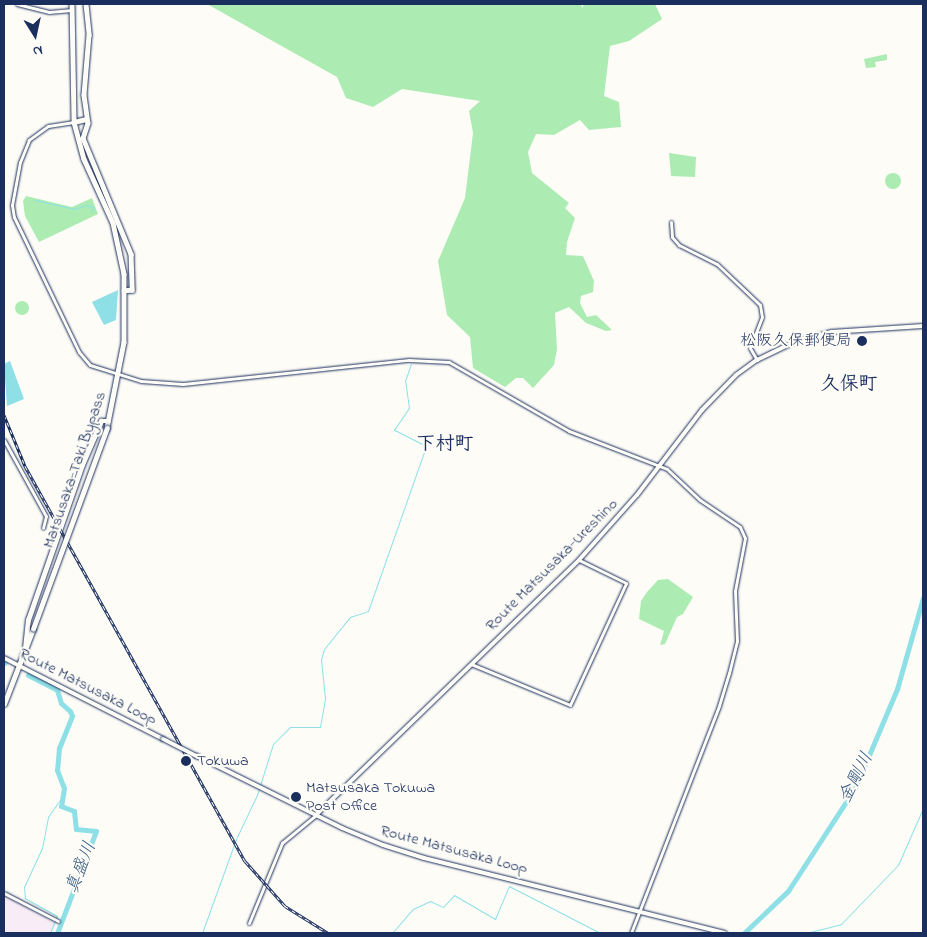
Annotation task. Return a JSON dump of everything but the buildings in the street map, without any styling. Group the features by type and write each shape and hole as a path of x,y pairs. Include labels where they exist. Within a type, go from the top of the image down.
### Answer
{"main road":[{"name":"Matsusaka-Taki Bypass","path":"4,704 109,421 120,375 124,291 118,238 84,159 74,122 72,4"},
{"path":"86,4 89,30 84,95 86,118 85,143 131,254 132,290 124,291"},
{"path":"74,122 86,118"},
{"name":"Route Matsusaka-Ureshino","path":"316,815 579,560 660,466 719,391 756,360 794,342 831,332 923,326"},
{"path":"25,648 28,620 82,465 101,421 109,421"},
{"name":"Route Matsusaka Loop","path":"4,658 162,739 316,815 374,841 424,858 725,933"}],"street":[{"path":"17,4 43,12 72,10"},
{"path":"74,122 48,126 27,143 12,198 12,211 81,355 94,367 158,383 183,384 408,360 438,360 465,369 574,434 660,466 709,507 740,527 745,538 735,591 737,641 729,673 719,706 631,933"},
{"path":"670,222 672,237 679,245 717,264 760,305 762,317 750,348 756,360"},
{"path":"4,440 46,516 44,528"},
{"path":"470,664 570,704 626,583 579,560"},
{"path":"249,923 282,843 316,815"},
{"path":"4,893 56,920"}],"shaded area":[{"path":"4,894 56,924 52,933 4,933"}],"green space":[{"path":"207,4 581,4 582,8 584,4 655,4 662,19 629,41 610,46 604,96 619,102 621,127 589,130 580,120 554,135 536,134 528,152 532,173 569,203 565,208 575,218 567,242 566,255 583,256 594,281 593,292 581,296 580,303 587,317 596,315 612,330 606,331 586,323 569,307 555,313 557,349 554,365 533,388 523,378 516,378 505,387 473,368 470,337 447,315 438,261 465,198 473,133 469,111 480,101 402,89 373,107 346,98 337,77"},
{"path":"887,54 887,60 875,62 876,67 866,68 864,59"},
{"path":"669,153 696,157 695,177 671,176"},
{"path":"893,173 899,175 901,181 899,187 893,189 887,187 885,181 887,175"},
{"path":"26,196 72,207 92,198 98,214 39,242 25,216 23,201"},
{"path":"19,301 25,301 29,308 25,315 19,315 15,311 15,305"},
{"path":"668,579 693,597 683,614 677,617 665,644 660,645 664,631 639,619 641,601 658,580"}],"water":[{"path":"118,290 116,320 104,325 92,302"},
{"path":"10,361 24,399 7,406 4,364"}],"waterway":[{"path":"35,200 73,209 86,205 93,207 91,212"},
{"path":"202,933 236,839 257,795 273,744 290,727 320,727 325,698 321,660 324,649 350,617 368,611 424,452 424,445 394,430 409,408 405,381 411,364"},
{"name":"金剛川","path":"744,933 788,891 855,788 897,689 923,598"},
{"name":"真盛川","path":"28,675 57,690 61,703 70,711 72,716 59,748 57,770 64,788 61,806 74,811 76,829 96,831 57,933"},
{"path":"50,933 57,916 25,898 24,887 42,848 48,817 60,800"},
{"path":"806,933 841,924 898,865 923,808"},
{"path":"392,933 413,909 430,901 443,907 454,895 495,919 509,886 600,933"}],"railway":[{"path":"4,415 25,466 245,861 285,906 328,933"}],"place":[{"name":"松阪久保郵便局","path":"862,341"},
{"name":"Tokuwa","path":"186,761"},
{"name":"Matsusaka Tokuwa Post Office","path":"296,797"}],"district":[{"name":"久保町","path":"849,385"},
{"name":"下村町","path":"445,445"}]}
